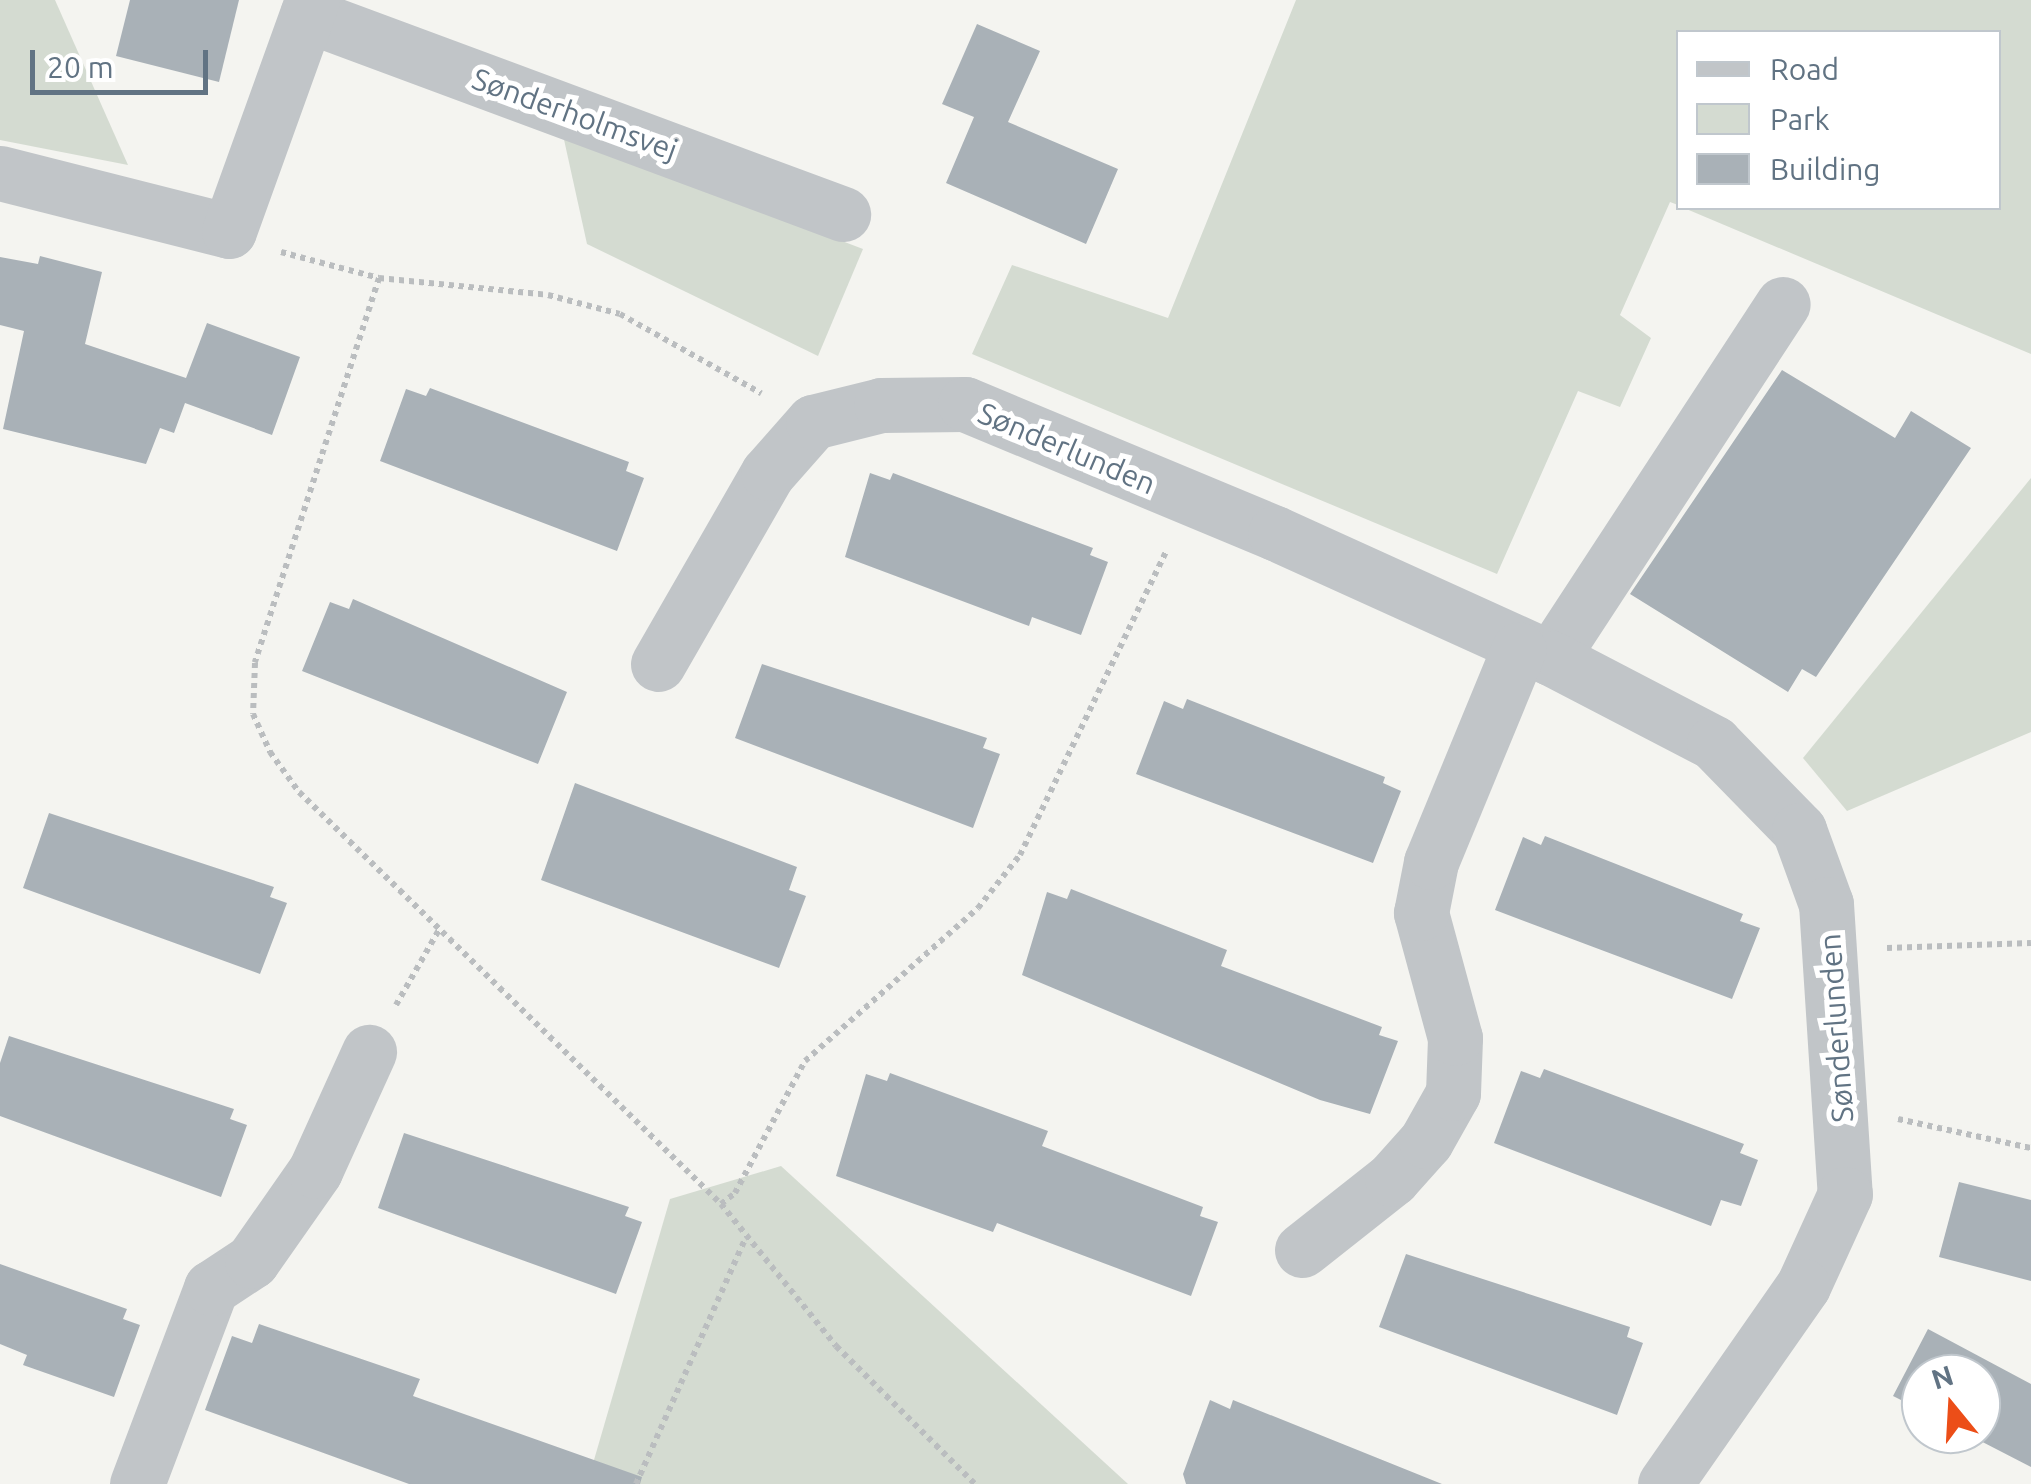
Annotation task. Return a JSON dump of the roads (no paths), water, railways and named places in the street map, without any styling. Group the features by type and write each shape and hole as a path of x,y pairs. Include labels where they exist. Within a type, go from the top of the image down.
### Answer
{"street":[{"name":"Sønderholmsvej","path":"0,173 230,231 309,8 843,214"},
{"path":"1302,1250 1392,1179 1452,1093 1455,1038 1421,913 1431,862 1535,653 1783,304"},
{"name":"Sønderlunden","path":"658,664 768,473 812,422 881,405 964,404 1190,502 1275,533 1535,653 1714,743 1776,798 1799,830 1826,904 1843,1106 1845,1194 1803,1286 1665,1484"},
{"path":"137,1484 211,1288 252,1261 315,1171 370,1052"}]}
